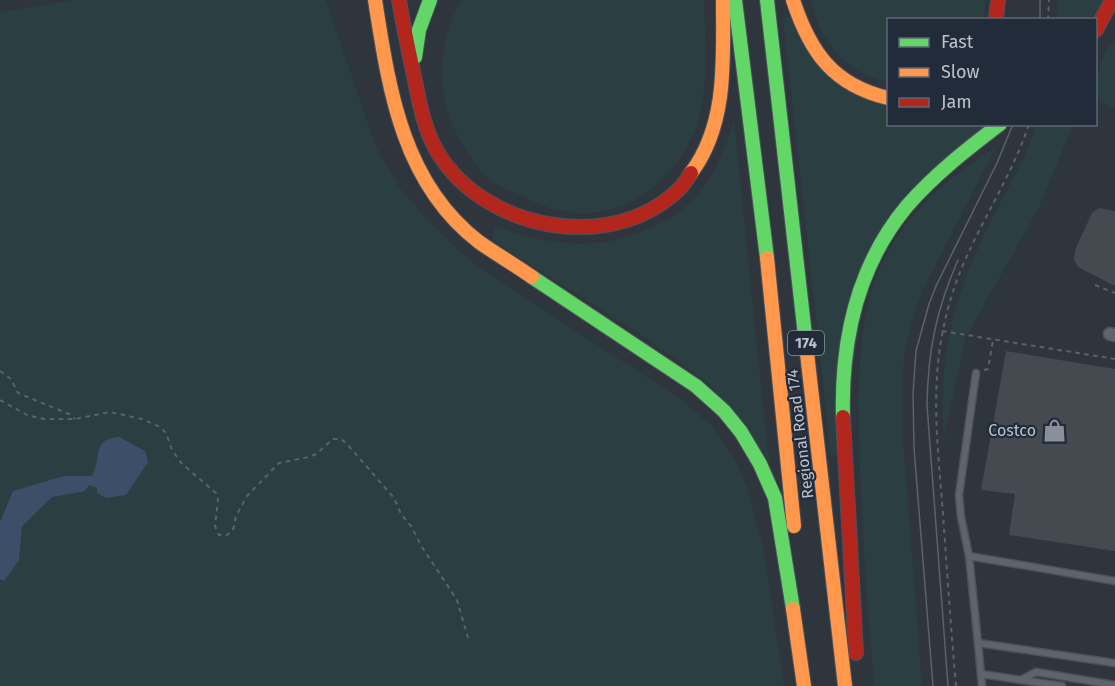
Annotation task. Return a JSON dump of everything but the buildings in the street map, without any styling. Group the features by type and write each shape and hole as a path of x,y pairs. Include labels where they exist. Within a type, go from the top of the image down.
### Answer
{"highway":[{"path":"375,0 397,121 414,164 437,200 478,241 696,386 724,411 751,447 769,482 779,515 803,686"},
{"path":"399,0 422,118 436,149 454,174 487,203 513,216 540,224 574,228 610,225 648,212 673,195 692,174 706,150 716,123 720,97 723,0"},
{"path":"413,76 419,30 430,0"},
{"name":"Regional Road 174","path":"735,0 764,227 812,686"},
{"name":"Regional Road 174","path":"767,0 845,686"},
{"path":"793,0 808,40 834,73 858,89 887,98"},
{"path":"996,18 998,0"},
{"path":"1097,26 1112,0"},
{"path":"858,686 842,398 843,361 849,320 866,272 896,220 928,183 997,126"}],"lane":[{"path":"976,373 959,495 969,556 982,686"},
{"path":"969,556 1115,581"},
{"path":"978,642 1115,663"},
{"path":"1021,680 1036,672 1115,685"},
{"path":"981,674 1062,686"}],"path":[{"path":"1048,0 1048,18"},
{"path":"956,686 935,403 937,358 942,331 960,271 1014,162 1028,126"},
{"path":"1095,285 1115,293"},
{"path":"942,331 1115,359"},
{"path":"976,373 988,369 994,339"},
{"path":"0,371 11,379 18,393 69,414 75,419"},
{"path":"0,400 44,419 75,419 110,412 142,419 160,427 166,433 172,450 182,464 216,493 218,500 215,526 219,536 227,535 233,530 247,496 279,463 309,457 316,454 333,438 341,439 358,455 394,498 401,514 411,526 457,600 468,638"}],"green space":[{"path":"75,0 326,0 375,145 399,187 429,222 475,265 680,399 712,426 735,459 748,490 764,552 784,686 0,686 0,12"},
{"path":"461,0 704,0 705,69 701,109 695,130 673,167 641,196 622,206 579,213 540,204 490,180 462,143 452,124 446,104 442,63 445,42"},
{"path":"811,0 986,0 983,18 887,18 887,82 859,71 837,54 828,43 815,16"},
{"path":"1058,0 1104,0 1095,18 1057,18"},
{"path":"792,16 800,40 887,104 887,126 985,126 873,242 839,455 831,455 783,19"},
{"path":"1115,40 1115,109 1102,102 1097,92 1099,70 1110,45"},
{"path":"734,121 770,461 708,383 646,338 492,240 495,226 554,242 592,243 630,236 658,224 673,216 699,194 718,163"},
{"path":"1037,126 1073,126 1040,205 965,339 944,439 944,380 947,352 959,299 979,247"},
{"path":"996,147 923,289 905,348 902,427 922,686 874,686 862,523 859,414 861,356 869,300 889,250 911,219 950,180"}],"water":[{"path":"119,437 145,451 148,462 126,495 106,498 97,493 97,488 89,485 85,491 52,497 22,526 19,560 4,581 0,579 0,522 13,491 64,476 92,476 101,445 104,441"}],"tram line":[{"path":"1040,0 1040,18"},
{"path":"933,686 914,448 913,394 916,351 936,286 997,163 1012,126"},
{"path":"948,686 927,405 931,349 944,296 958,260"}],"traffic: fast":[{"path":"415,57 419,30 430,0"},
{"path":"735,0 767,258"},
{"path":"767,0 807,353"},
{"path":"843,417 845,360 849,333 864,279 876,254 890,229 917,195 951,163 997,126"},
{"path":"532,277 696,386 724,411 741,432 760,464 775,498 793,609"}],"traffic: slow":[{"path":"375,0 386,67 403,132 432,192 453,218 479,242 532,277"},
{"path":"691,173 712,133 717,112 723,67 723,0"},
{"path":"793,0 807,35 826,64 852,85 887,98"},
{"path":"767,258 794,526"},
{"path":"807,353 845,686"},
{"path":"793,609 804,686"}],"traffic: jam":[{"path":"399,0 420,103 429,134 438,153 459,179 486,200 517,215 550,224 584,227 618,222 649,211 677,191 691,173"},
{"path":"996,18 998,0"},
{"path":"1097,28 1112,0"},
{"path":"843,417 856,653"}],"place":[{"name":"Costco","path":"1054,430"}]}
